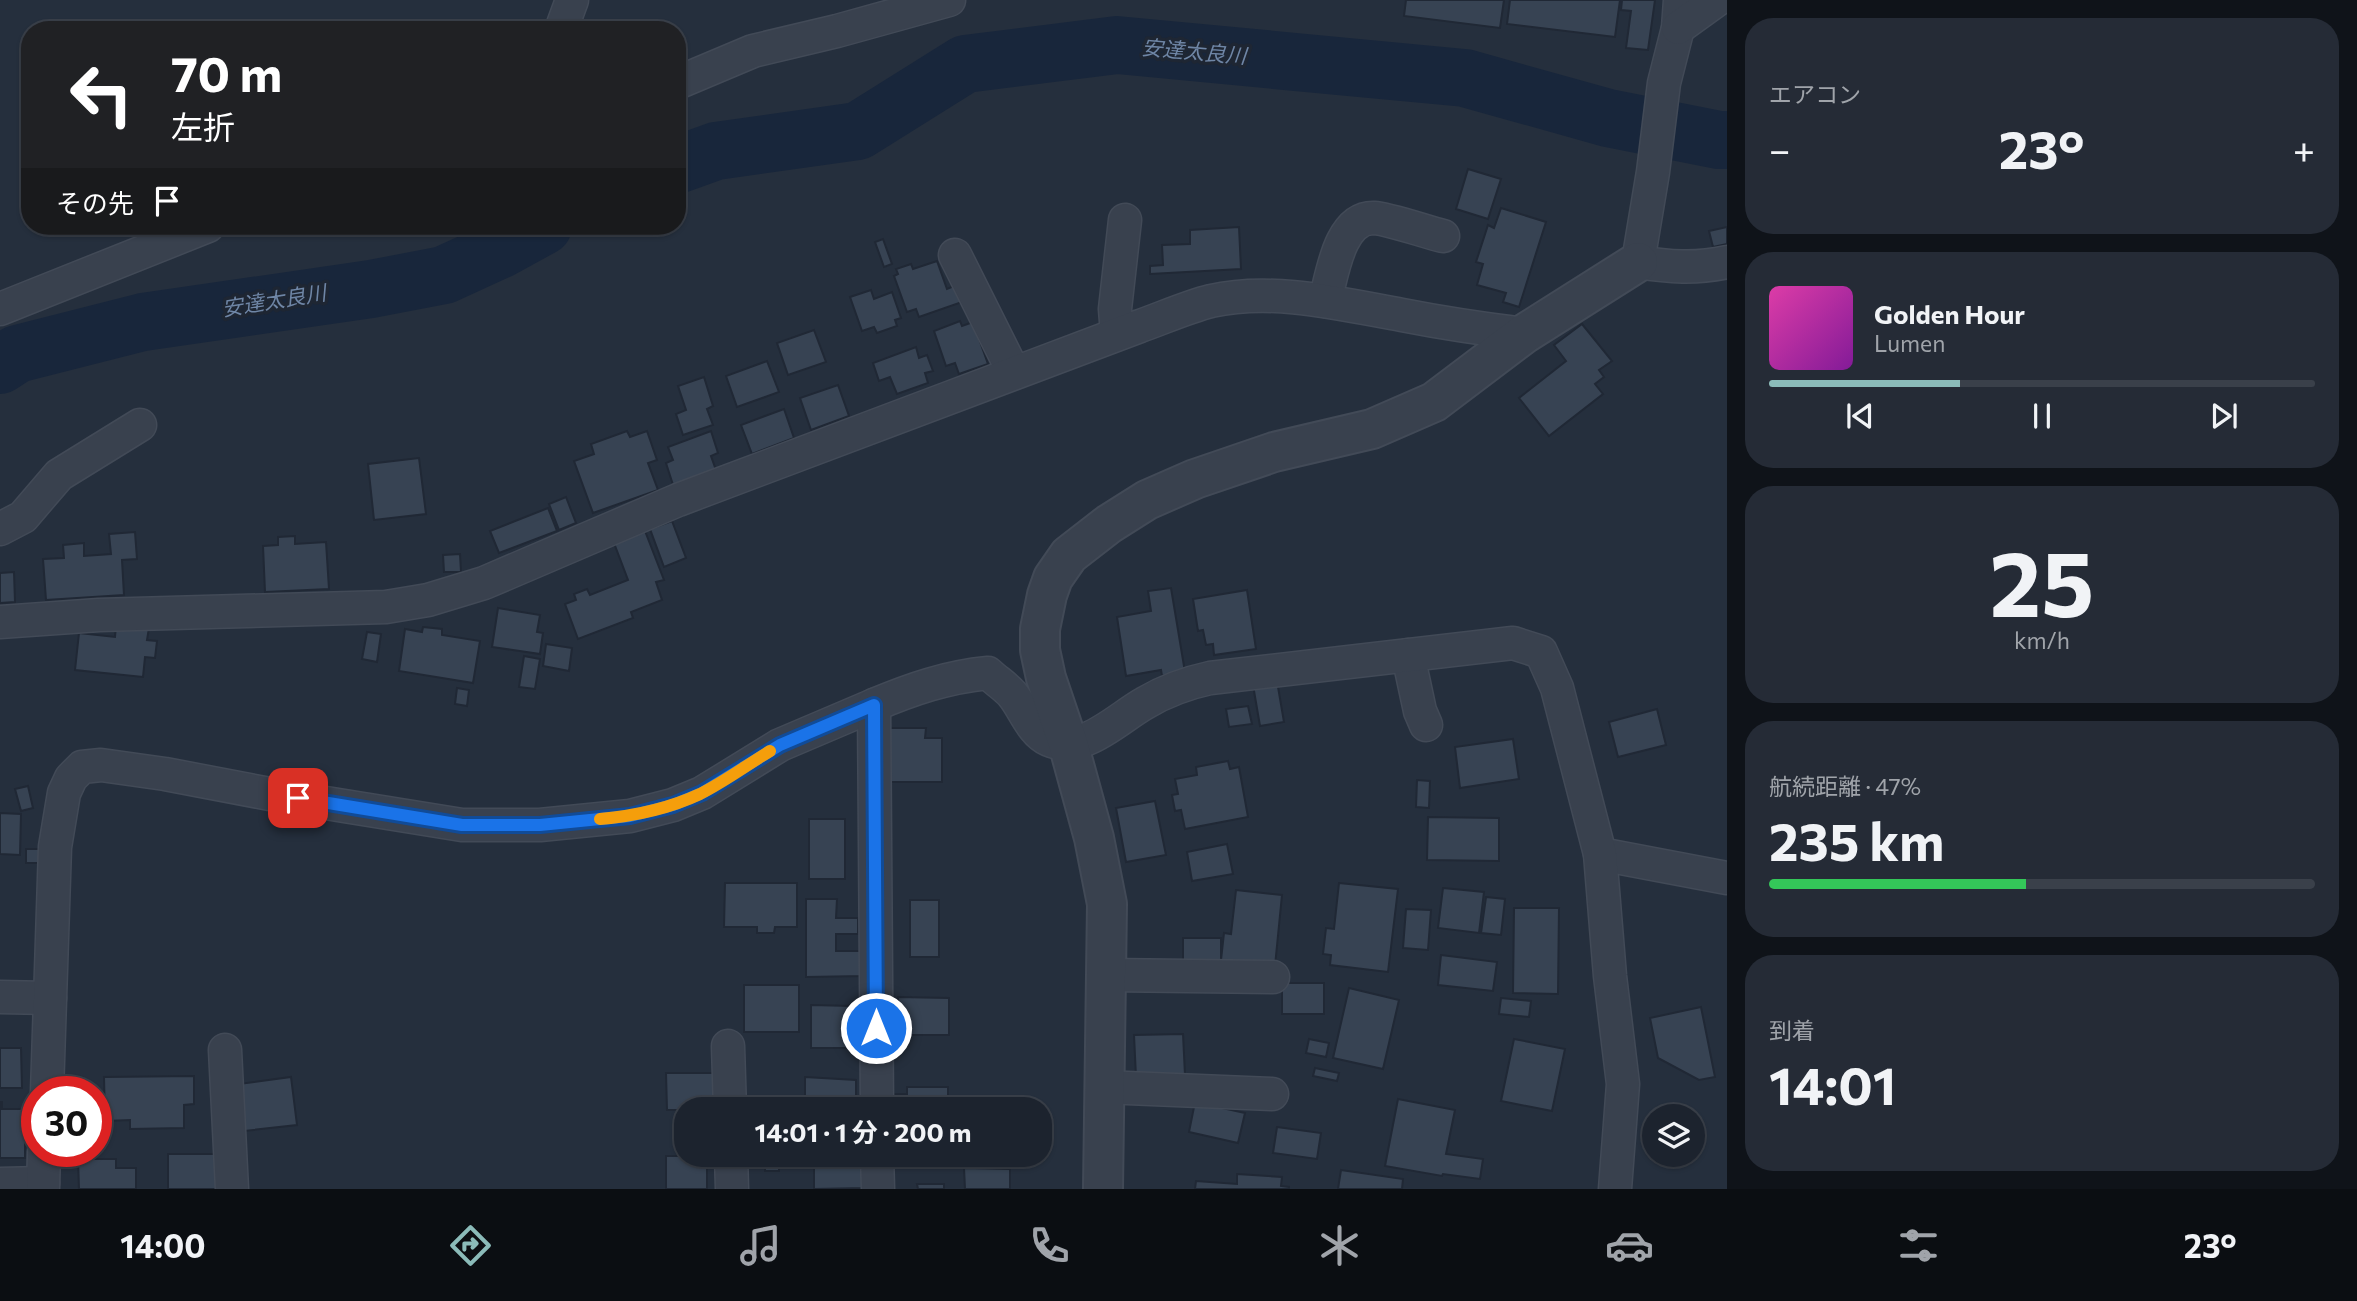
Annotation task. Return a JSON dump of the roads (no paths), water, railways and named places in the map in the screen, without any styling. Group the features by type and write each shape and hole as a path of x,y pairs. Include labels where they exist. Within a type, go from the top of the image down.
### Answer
{"street":[{"path":"564,21 572,0"},
{"path":"686,79 753,51 949,0"},
{"path":"1638,262 1664,83 1679,14 1717,0"},
{"path":"1325,301 1340,247 1347,232 1356,224 1373,218 1443,236"},
{"path":"1117,334 1115,309 1125,220"},
{"path":"0,309 185,235"},
{"path":"955,255 1014,373"},
{"path":"1103,1189 1107,904 1094,838 1040,650 1040,629 1047,596 1054,578 1069,555 1109,524 1147,500 1195,479 1274,452 1372,429 1434,402 1524,334 1638,262 1684,268 1727,262"},
{"path":"0,622 99,615 386,607 428,600 484,583 678,500 1210,301 1268,296 1325,301 1459,326 1524,334"},
{"path":"0,529 23,517 60,475 141,425"},
{"path":"48,1076 55,847 64,793 71,778 82,767 101,765 165,774 462,825 540,825 630,816 673,805 702,793 780,745 927,684 958,676 988,673 1011,694 1039,732 1049,740 1068,743 1098,734 1146,702 1183,684 1247,673 1513,643 1541,652 1558,688 1600,854 1610,976 1623,1084 1615,1189"},
{"path":"1408,655 1420,711 1426,725"},
{"path":"874,705 877,1097"},
{"path":"1600,854 1727,878"},
{"path":"1106,975 1273,977"},
{"path":"0,998 50,998"},
{"path":"728,1046 730,1097"},
{"path":"225,1051 232,1189"},
{"path":"1103,1087 1272,1094"},
{"path":"0,1184 43,1186 44,1167"},
{"path":"731,1167 732,1189"},
{"path":"877,1167 878,1189"}],"waterway":[{"name":"安達太良川","path":"686,162 716,151 858,131 965,64 1117,45 1465,78 1608,118 1727,140"},
{"name":"安達太良川","path":"0,365 17,354 143,322 371,289 444,275 527,235"}]}
